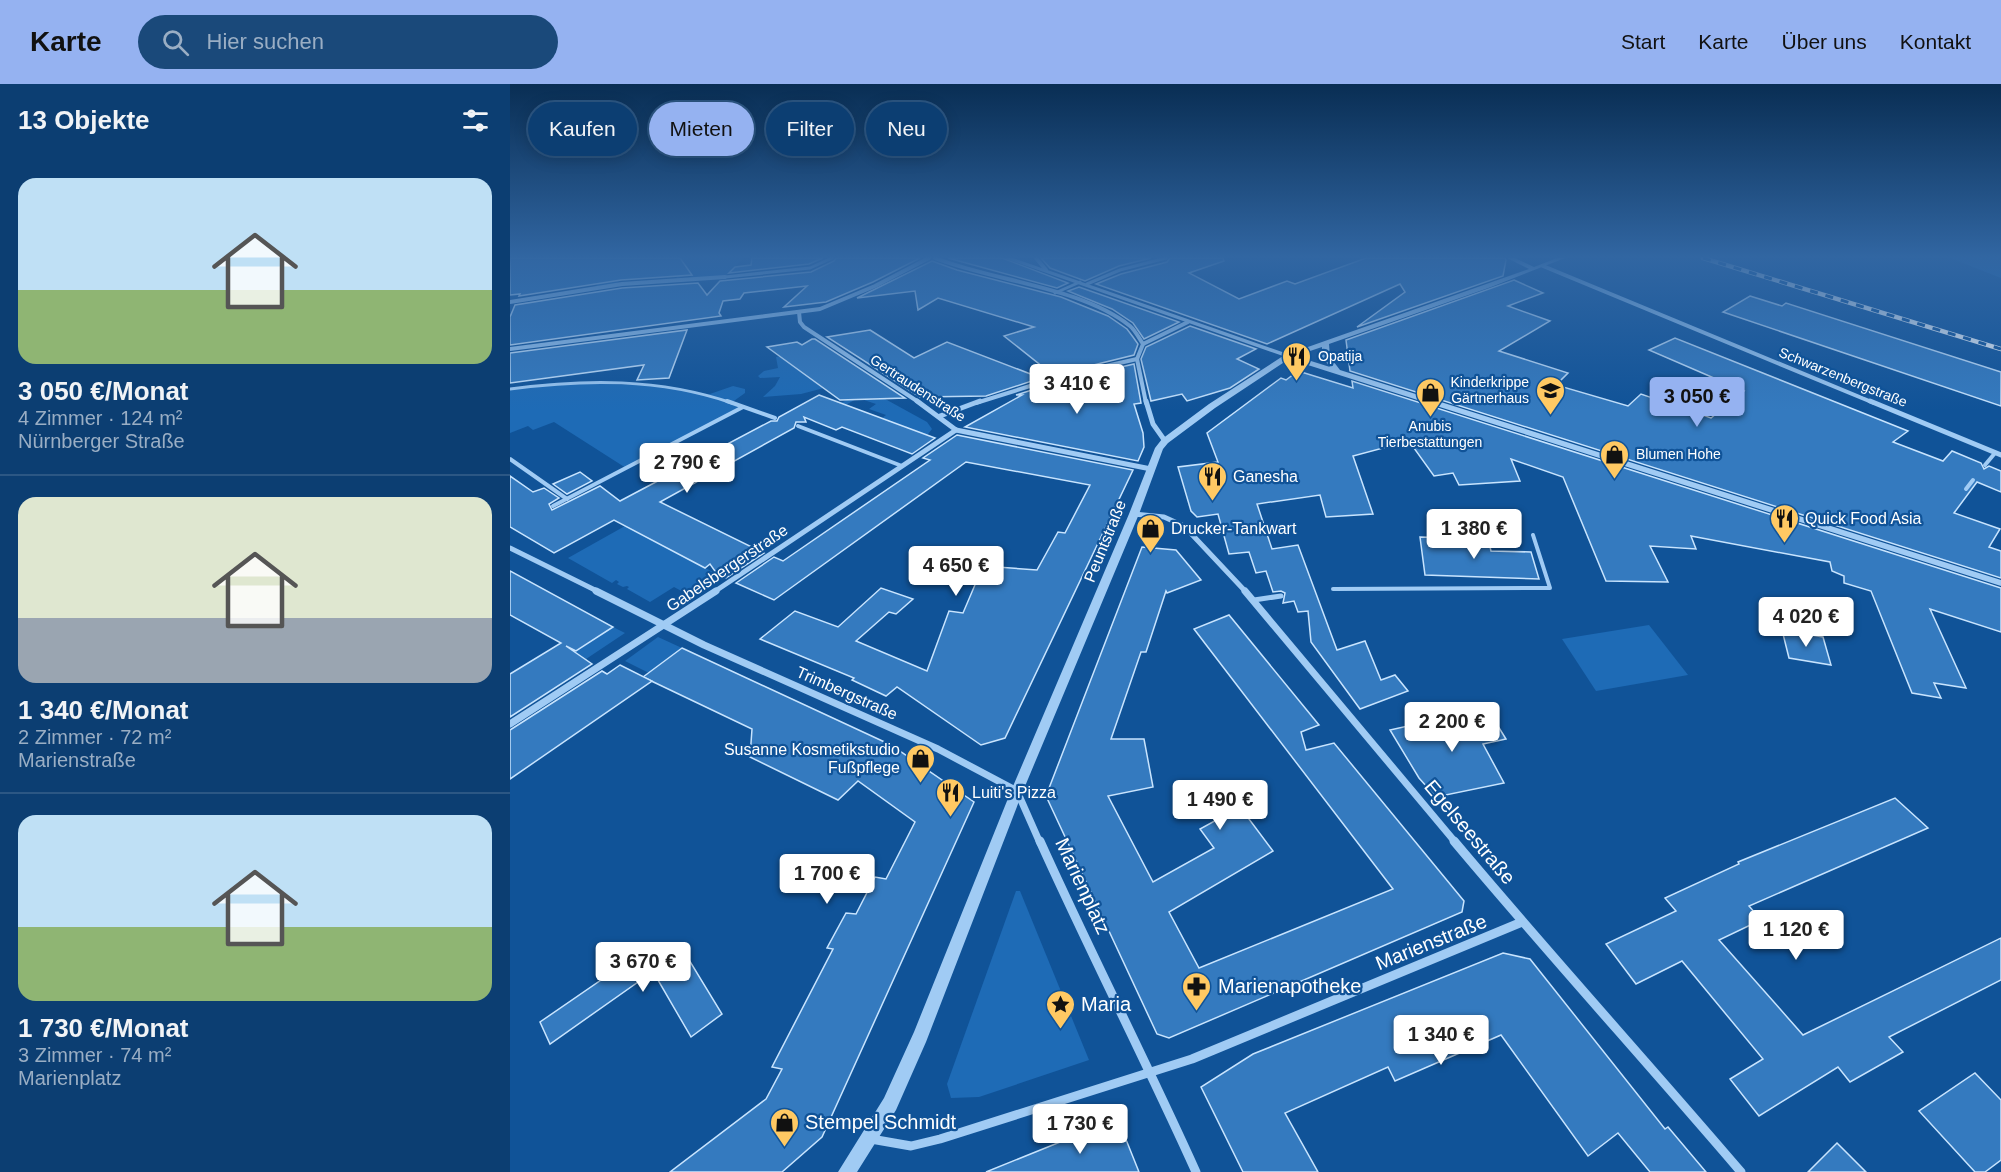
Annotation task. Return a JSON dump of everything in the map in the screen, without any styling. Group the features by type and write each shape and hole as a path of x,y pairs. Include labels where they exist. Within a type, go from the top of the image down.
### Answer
{"street":[{"path":"510,349 814,309"},
{"path":"1096,309 1118,317 1141,336 1143,344 1137,359 1153,423 1165,441"},
{"path":"1152,309 1340,373 2001,583"},
{"name":"Peuntstraße","path":"1017,791 1134,513 1155,456 1165,441 1212,406 1288,356 1420,309"},
{"name":"Schwarzenbergstraße","path":"1647,309 1998,454"},
{"name":"Gertraudenstraße","path":"799,312 800,322 804,327 940,416 956,430 1077,457 1151,469"},
{"path":"1143,344 1188,322"},
{"path":"1325,342 1324,353 1328,361 1340,373"},
{"path":"940,416 972,403 1069,374 1137,359"},
{"name":"Gabelsbergerstraße","path":"510,724 664,626 956,430"},
{"name":"Egelseestraße","path":"1134,513 1164,517 1184,526 1254,600 1522,922 1645,1059 1741,1172"},
{"name":"Trimbergstraße","path":"510,548 664,626 931,746 1017,791"},
{"path":"847,1172 890,1104 920,1036 1017,791"},
{"name":"Marienplatz","path":"1017,791 1079,928 1151,1072 1196,1172"},
{"name":"Marienstraße","path":"1151,1072 1192,1059 1522,922"},
{"path":"870,1138 911,1146 940,1139 1151,1072"}],"lane":[{"path":"510,389 552,383 653,385 696,392 775,418"},
{"path":"553,506 743,407"},
{"path":"798,426 902,466"},
{"path":"1985,465 1998,454"},
{"path":"510,459 567,499"},
{"path":"1965,489 1973,480"},
{"path":"1333,589 1550,588 1533,535"},
{"path":"1254,600 1281,596"}],"shaded area":[{"path":"781,356 824,388 801,394 763,397 775,386 780,377 760,378 758,376 764,371 778,368 776,357"},
{"path":"552,383 653,385 707,395 733,386 745,389 745,393 731,403 743,407 626,468 554,422 533,430 528,426 510,433 510,389"},
{"path":"867,389 927,422 932,429 925,438 914,430 882,418 886,415 869,409 876,404 858,398 844,406 839,404"},
{"path":"625,526 713,572 752,548 757,550 687,594 674,587 650,602 627,589 629,587 617,584 619,582 616,580 612,583 568,558"},
{"path":"1649,625 1688,675 1596,691 1562,639"},
{"path":"613,627 625,633 586,659 575,652"},
{"path":"658,637 682,648 649,673 625,661"},
{"path":"1016,891 1020,891 1089,1060 979,1097 951,1098 947,1084"}],"building":[{"path":"513,309 720,309 721,316 510,345 510,317"},
{"path":"974,309 1090,309 1108,316 1127,329 1138,344 1134,355 1053,375 1004,336 1034,327"},
{"path":"1112,309 1141,309 1179,322 1144,339 1133,323"},
{"path":"1167,309 1345,309 1267,344"},
{"path":"1382,309 1409,309 1357,327"},
{"path":"1433,309 1516,309 1550,321 1499,351 1568,373 1556,385 1628,406 1641,394 1711,418 1744,391 1649,350 1675,338 1908,431 1893,442 1943,461 1952,451 1981,463 1984,469 1989,466 2001,471 2001,492 1977,482 1954,513 2000,529 1989,547 2001,551 2001,578 1350,371 1346,340"},
{"path":"1728,309 1804,309 2001,372 2001,406 1723,312"},
{"path":"1190,326 1256,349 1237,359 1259,369 1230,388 1187,401 1182,394 1151,401 1141,359 1146,347"},
{"path":"687,330 669,378 637,380 644,365 510,383 510,353"},
{"path":"870,330 914,358 947,342 1041,378 986,396 920,397 827,337"},
{"path":"812,339 905,398 840,400 767,347 797,342 802,345"},
{"path":"1134,364 1141,403 1134,404 1143,433 1144,447 1138,461 965,427 1022,395 1016,395 1054,383 1074,391 1061,381"},
{"path":"1298,371 1353,388 1352,381 2001,588 2001,632 1930,609 1966,688 1934,683 1941,698 1912,693 1871,591 1844,583 1844,576 1832,571 1830,562 1691,536 1696,549 1650,546 1668,582 1606,581 1563,477 1511,459 1520,481 1459,485 1453,473 1434,476 1409,441 1353,456 1373,514 1326,517 1320,495 1257,504 1272,549 1298,545 1337,650 1365,641 1381,680 1395,675 1408,691 1360,709 1311,642 1308,611 1298,612 1294,601 1283,603 1285,593 1273,592 1266,571 1256,573 1249,552 1229,554 1218,514 1197,517 1191,511 1178,467 1218,462 1207,433 1281,378 1286,380"},
{"path":"819,395 935,438 912,454 842,427 836,430 804,417 806,422 796,422 794,428 660,502 764,553 726,578 717,574 710,564 705,568 614,520 554,553 510,527 510,476 533,492 544,488 559,498 549,504 552,510 600,486 620,501 771,421 777,421 779,417"},
{"path":"957,435 1133,470 1005,738 981,745 897,687 886,696 852,680 854,678 760,639 795,611 838,627 881,588 913,599 896,614 889,612 856,641 927,671 949,611 963,613 983,566 1037,570 1058,532 1065,533 1090,485 966,462 774,600 736,583 774,557 783,561 930,460 923,458"},
{"path":"580,472 592,481 567,494 553,484"},
{"path":"1420,537 1488,539 1491,551 1531,552 1539,579 1425,575"},
{"path":"1142,547 1176,550 1201,580 1167,593 1166,591 1146,652 1141,652 1111,739 1144,739 1153,787 1108,796 1153,882 1214,848 1200,829 1240,807 1273,851 1169,912 1199,968 1393,889 1194,629 1229,615 1319,725 1301,732 1306,750 1334,743 1464,901 1462,912 1169,1038 1157,1034 1046,796"},
{"path":"510,571 613,627 576,651 566,646 592,664 510,717 510,674 561,643 510,615"},
{"path":"1782,630 1823,637 1831,665 1789,658"},
{"path":"682,648 891,745 974,802 822,1137 782,1172 670,1172 766,1099 782,1069 772,1067 833,949 827,948 846,913 856,914 875,877 886,879 915,822 858,781 838,800 750,757 752,729 643,677"},
{"path":"620,665 652,681 510,779 510,730 602,671 607,674"},
{"path":"1488,710 1506,739 1483,744 1504,783 1436,797 1419,778 1390,730 1430,721 1432,724"},
{"path":"1895,798 1928,828 1749,906 1761,920 1719,940 1803,1035 2001,938 2001,980 1889,1037 1903,1052 1850,1082 1838,1067 1759,1116 1730,1079 1763,1059 1682,961 1636,984 1606,944 1676,911 1665,898 1739,864 1738,862"},
{"path":"652,945 661,958 680,945 722,1014 691,1037 658,980 641,980 550,1044 540,1022"},
{"path":"1503,953 1530,959 1665,1129 1668,1127 1706,1172 1650,1172 1618,1133 1588,1156 1501,1035 1395,1081 1388,1067 1285,1113 1318,1172 1243,1172 1201,1087 1253,1054"},
{"path":"1975,1073 2001,1100 2001,1160 1985,1172 1975,1172 1919,1111"},
{"path":"1102,1125 1123,1132 1139,1172 986,1172"},
{"path":"1837,1143 1866,1172 1808,1172"}],"railway":[{"path":"1869,309 2001,349"}],"place":[{"name":"Opatija","path":"1297,382"},
{"name":"Kinderkrippe Gärtnerhaus","path":"1550,416"},
{"name":"Anubis Tierbestattungen","path":"1430,418"},
{"name":"Blumen Hohe","path":"1615,480"},
{"name":"Ganesha","path":"1212,502"},
{"name":"Quick Food Asia","path":"1784,544"},
{"name":"Drucker-Tankwart","path":"1150,554"},
{"name":"Susanne Kosmetikstudio Fußpflege","path":"921,784"},
{"name":"Luiti's Pizza","path":"951,818"},
{"name":"Marienapotheke","path":"1197,1012"},
{"name":"Maria","path":"1060,1030"},
{"name":"Stempel Schmidt","path":"784,1148"}]}
